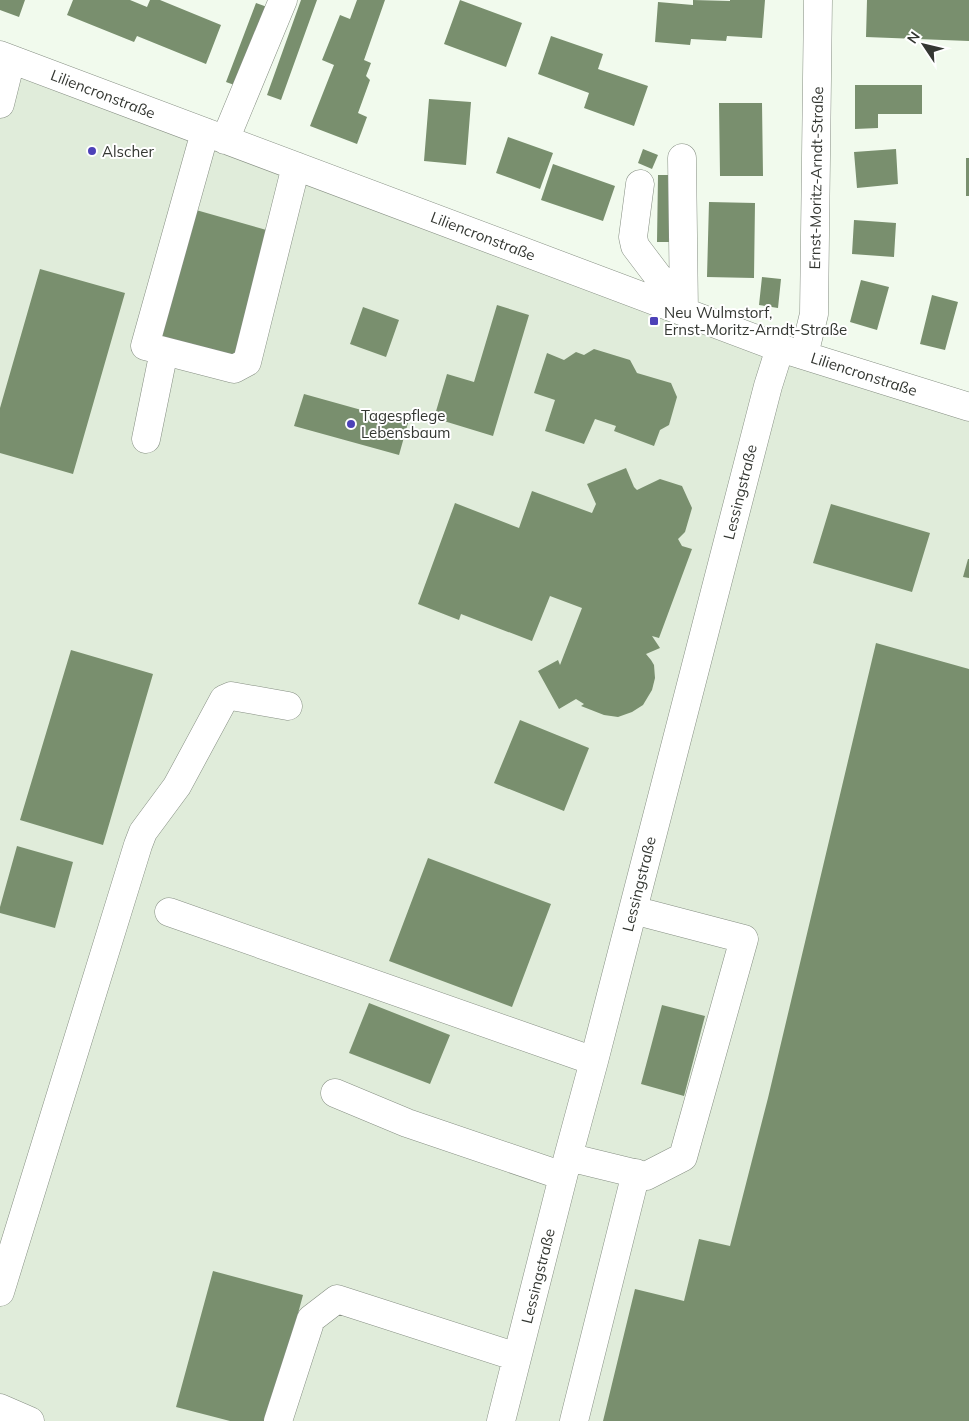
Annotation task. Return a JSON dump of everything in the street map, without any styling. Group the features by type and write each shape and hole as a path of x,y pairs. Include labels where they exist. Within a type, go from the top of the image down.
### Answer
{"street":[{"path":"282,0 215,136 145,346 234,369 247,362 296,166"},
{"name":"Ernst-Moritz-Arndt-Straße","path":"792,351 814,314 818,0"},
{"path":"0,104 6,58"},
{"name":"Liliencronstraße","path":"6,58 792,351 968,403"},
{"path":"682,158 684,312"},
{"path":"640,184 633,237 635,246 660,279 655,301"},
{"path":"146,439 164,351"},
{"name":"Lessingstraße","path":"501,1421 765,396 792,351"},
{"path":"0,1292 143,832 177,786 224,699 231,696 288,706"},
{"path":"335,1093 407,1123 565,1167 636,1173 646,1176 683,1157 744,939 633,910"},
{"path":"169,912 594,1061"},
{"path":"574,1421 636,1173"},
{"path":"278,1421 311,1318 337,1299 517,1357"},
{"path":"0,1408 30,1421"}],"shaded area":[{"path":"0,67 969,417 969,1421 0,1421"}],"building":[{"path":"0,0 25,0 19,17 0,10"},
{"path":"73,0 130,0 147,7 150,0 160,0 221,25 206,64 137,36 134,42 67,15"},
{"path":"301,0 317,0 281,100 267,95"},
{"path":"357,0 385,0 364,60 371,63 366,76 370,80 358,113 367,117 357,144 310,126 334,65 322,60 340,15 350,19"},
{"path":"460,0 522,23 506,67 444,44"},
{"path":"693,0 765,0 762,38 727,36 726,41 691,39 690,45 655,42 658,2 693,5"},
{"path":"867,0 969,0 969,41 866,37"},
{"path":"256,3 270,8 240,87 226,82"},
{"path":"551,36 603,54 598,69 648,86 634,126 584,108 589,93 538,74"},
{"path":"855,85 922,85 922,114 878,114 878,128 855,129"},
{"path":"429,99 471,102 466,165 424,161"},
{"path":"719,103 762,103 763,176 720,176"},
{"path":"508,137 553,153 540,189 496,173"},
{"path":"643,149 658,155 652,169 638,163"},
{"path":"896,149 898,184 857,188 854,152"},
{"path":"966,158 969,158 969,196 966,196"},
{"path":"553,164 615,186 603,221 541,200"},
{"path":"658,175 677,175 676,242 657,242"},
{"path":"709,202 755,203 754,278 707,277"},
{"path":"189,208 270,231 232,363 150,340"},
{"path":"854,220 896,223 894,257 852,254"},
{"path":"40,269 125,293 73,474 0,453 0,408"},
{"path":"762,277 781,279 778,308 759,305"},
{"path":"861,280 889,287 877,330 850,322"},
{"path":"932,295 958,302 945,350 920,344"},
{"path":"497,305 529,315 493,436 434,418 447,374 474,382"},
{"path":"363,307 399,320 386,357 350,344"},
{"path":"594,349 630,360 637,373 671,383 677,397 669,425 660,430 654,446 614,431 616,426 595,419 584,444 545,431 555,400 534,393 547,353 564,360 576,352 584,355"},
{"name":"Tagespflege Lebensbaum","path":"304,394 408,423 399,455 294,426"},
{"path":"626,468 637,490 660,479 682,486 692,508 685,532 678,539 682,546 692,549 659,638 652,636 660,648 646,654 654,665 655,678 652,690 643,705 632,712 618,717 604,715 581,706 584,704 576,699 559,709 538,671 558,660 560,665 582,608 550,596 532,641 461,614 459,620 418,604 455,503 519,528 532,491 592,513 596,504 587,484"},
{"path":"831,504 930,533 912,592 813,563"},
{"path":"969,559 969,578 963,577"},
{"path":"876,643 969,669 969,1421 603,1421 635,1289 684,1301 699,1239 730,1246 768,1098"},
{"path":"71,650 153,674 103,845 20,820"},
{"path":"520,720 589,748 564,811 494,783"},
{"path":"17,846 73,862 55,928 0,913"},
{"path":"428,858 551,904 512,1007 389,961"},
{"path":"369,1003 450,1035 430,1084 349,1053"},
{"path":"662,1005 705,1016 684,1096 641,1084"},
{"path":"213,1271 303,1295 269,1421 230,1421 176,1407"}],"place":[{"name":"Alscher","path":"92,151"},
{"name":"Neu Wulmstorf, Ernst-Moritz-Arndt-Straße","path":"654,321"},
{"name":"Tagespflege Lebensbaum","path":"351,424"}]}
